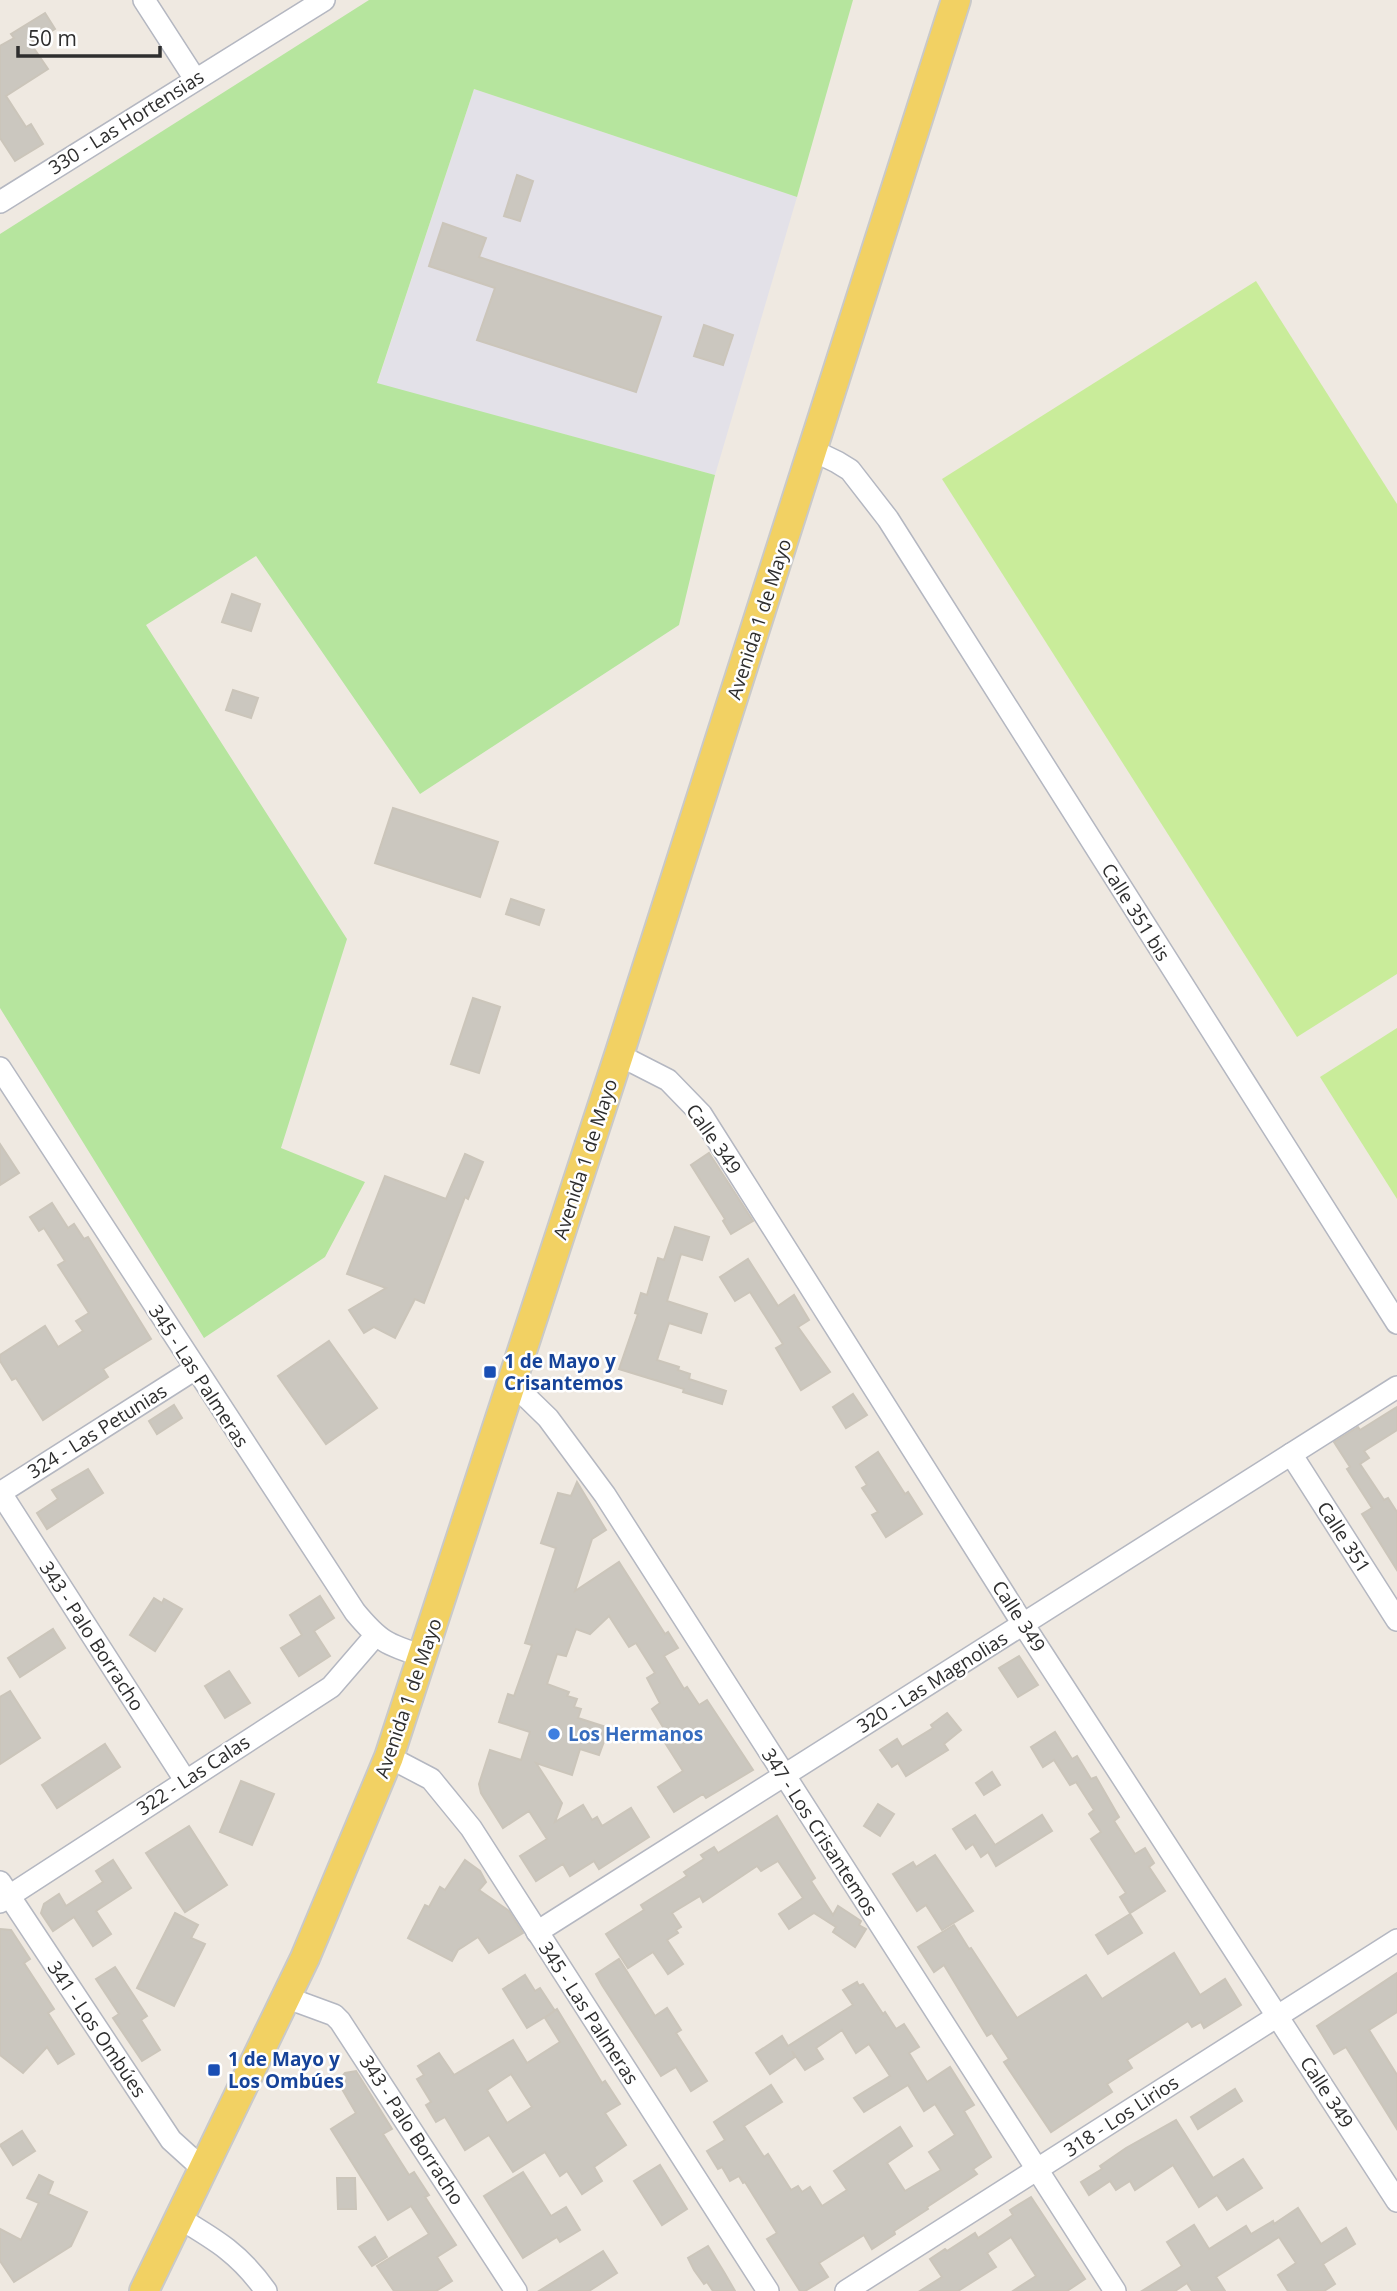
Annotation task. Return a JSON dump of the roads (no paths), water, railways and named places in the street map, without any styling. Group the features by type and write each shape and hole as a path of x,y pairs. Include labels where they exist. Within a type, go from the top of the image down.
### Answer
{"main road":[{"name":"Avenida 1 de Mayo","path":"144,2291 305,1958 389,1757 513,1384 956,0"}],"street":[{"path":"144,0 195,79"},
{"name":"330 - Las Hortensias","path":"0,202 324,0"},
{"name":"Calle 351 bis","path":"812,450 850,470 888,519 1397,1324"},
{"name":"Calle 349","path":"619,1055 668,1080 701,1114 1024,1624 1397,2201"},
{"name":"345 - Las Palmeras","path":"0,1069 355,1612 375,1636 399,1649 423,1656"},
{"name":"324 - Las Petunias","path":"0,1493 195,1369"},
{"name":"347 - Los Crisantemos","path":"513,1384 548,1418 605,1495 1115,2291"},
{"name":"320 - Las Magnolias","path":"537,1931 1397,1387"},
{"name":"Calle 351","path":"1291,1454 1397,1620"},
{"name":"343 - Palo Borracho","path":"0,1493 185,1780"},
{"name":"322 - Las Calas","path":"3,1894 331,1686 375,1636"},
{"name":"345 - Las Palmeras","path":"389,1757 431,1779 471,1828 768,2291"},
{"name":"341 - Los Ombúes","path":"3,1894 171,2140 203,2169"},
{"name":"318 - Los Lirios","path":"846,2291 1397,1940"},
{"name":"343 - Palo Borracho","path":"285,1997 334,2015 341,2021 516,2291"},
{"path":"179,2218 226,2247 266,2291"}],"place":[{"name":"1 de Mayo y Crisantemos","path":"490,1372"},
{"name":"Los Hermanos","path":"554,1734"},
{"name":"1 de Mayo y Los Ombúes","path":"214,2070"}]}
